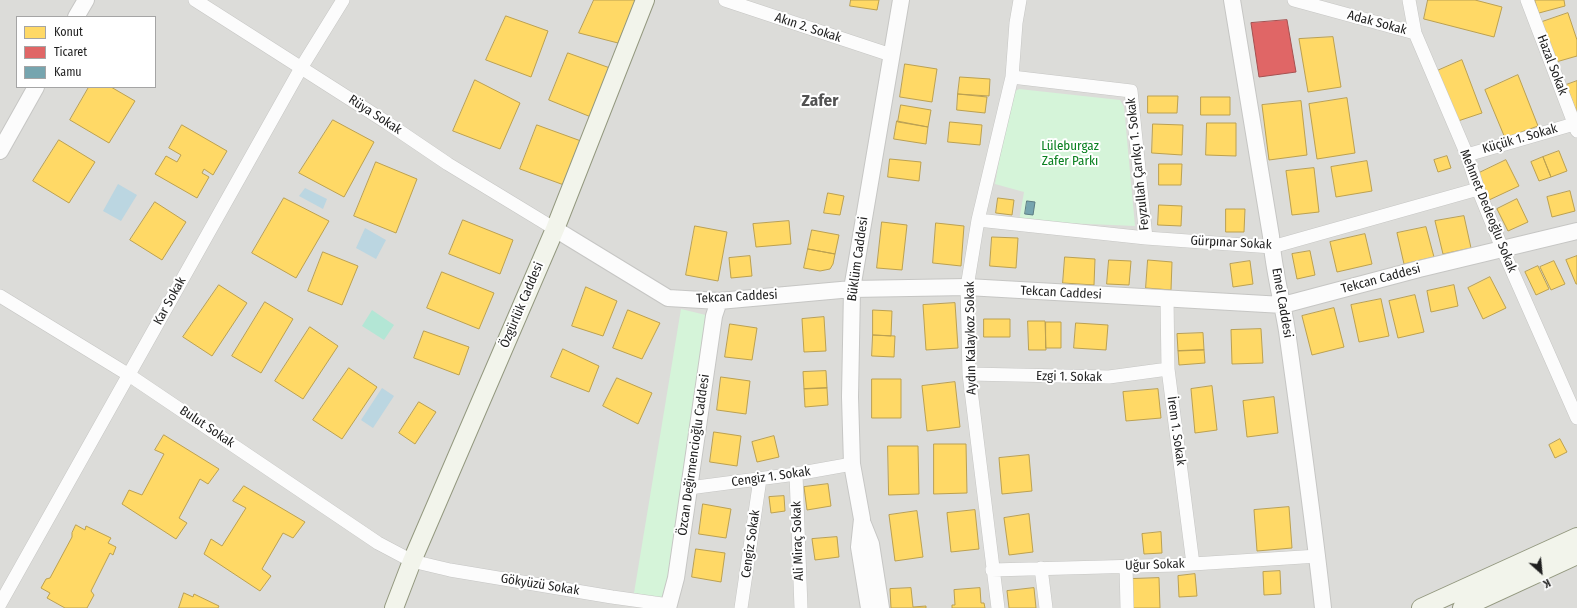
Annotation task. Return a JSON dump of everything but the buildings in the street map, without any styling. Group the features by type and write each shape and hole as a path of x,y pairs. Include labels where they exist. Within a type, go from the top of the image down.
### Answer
{"main road":[{"name":"Özgürlük Caddesi","path":"394,608 412,561 555,229 645,0"},
{"path":"1421,608 1577,537"},
{"path":"1462,608 1577,555"}],"street":[{"path":"77,16 86,0"},
{"name":"Rüya Sokak","path":"195,0 386,122 448,164 555,229"},
{"name":"Kar Sokak","path":"0,604 302,68 343,0"},
{"name":"Akın 2. Sokak","path":"725,0 891,55"},
{"name":"Büklüm Caddesi","path":"881,608 871,544 862,519 852,464 850,397 852,289 901,0"},
{"name":"Aydın Kalaykoz Sokak","path":"998,608 992,570 969,374 967,288 978,220 1012,77 1016,23 1020,0"},
{"name":"Emel Caddesi","path":"1232,0 1272,247 1283,305 1318,556 1323,608"},
{"name":"Adak Sokak","path":"1294,0 1415,33"},
{"name":"Mehmet Dedeoğlu Sokak","path":"1409,0 1415,33 1467,155 1478,189 1502,248 1577,418"},
{"name":"Hazal Sokak","path":"1527,0 1576,127"},
{"name":"Feyzullah Çarıkçı 1. Sokak","path":"1012,77 1131,91 1146,238"},
{"path":"0,151 35,88"},
{"name":"Küçük 1. Sokak","path":"1467,155 1576,127"},
{"name":"Gürpınar Sokak","path":"978,220 1146,238 1272,247 1478,189"},
{"name":"Tekcan Caddesi","path":"555,229 668,298 719,301 852,289 967,288 1283,305 1502,248 1577,231"},
{"name":"Bulut Sokak","path":"0,296 129,375 378,543 412,561"},
{"name":"İrem 1. Sokak","path":"1167,298 1168,369 1194,564"},
{"name":"Özcan Değirmencioğlu Caddesi","path":"668,606 676,578 714,316 719,301"},
{"name":"Ezgi 1. Sokak","path":"969,374 1109,377 1168,369"},
{"name":"Cengiz 1. Sokak","path":"689,488 796,474 852,464"},
{"name":"Ali Miraç Sokak","path":"796,474 801,608"},
{"name":"Cengiz Sokak","path":"741,608 760,479"},
{"name":"Büklüm Caddesi","path":"862,519 860,553 869,608"},
{"name":"Uğur Sokak","path":"992,570 1194,564 1318,556"},
{"name":"Gökyüzü Sokak","path":"412,561 450,570 668,606"},
{"path":"1126,566 1127,608"},
{"path":"1041,568 1046,608"}],"shaded area":[{"path":"0,0 1577,0 1577,608 0,608"}],"green space":[{"name":"Lüleburgaz Zafer Parkı","path":"1019,89 1120,100 1124,107 1135,226 1019,221 1024,192 995,184 1011,94"},
{"path":"681,309 710,316 665,599 634,593"},
{"path":"372,310 394,325 384,340 362,326"}],"water":[{"path":"118,184 137,195 121,221 103,211"},
{"path":"305,188 327,199 323,209 299,196"},
{"path":"365,228 386,240 376,259 356,248"},
{"path":"382,388 394,396 373,428 361,420"}],"district":[{"name":"Zafer","path":"820,101"}]}
